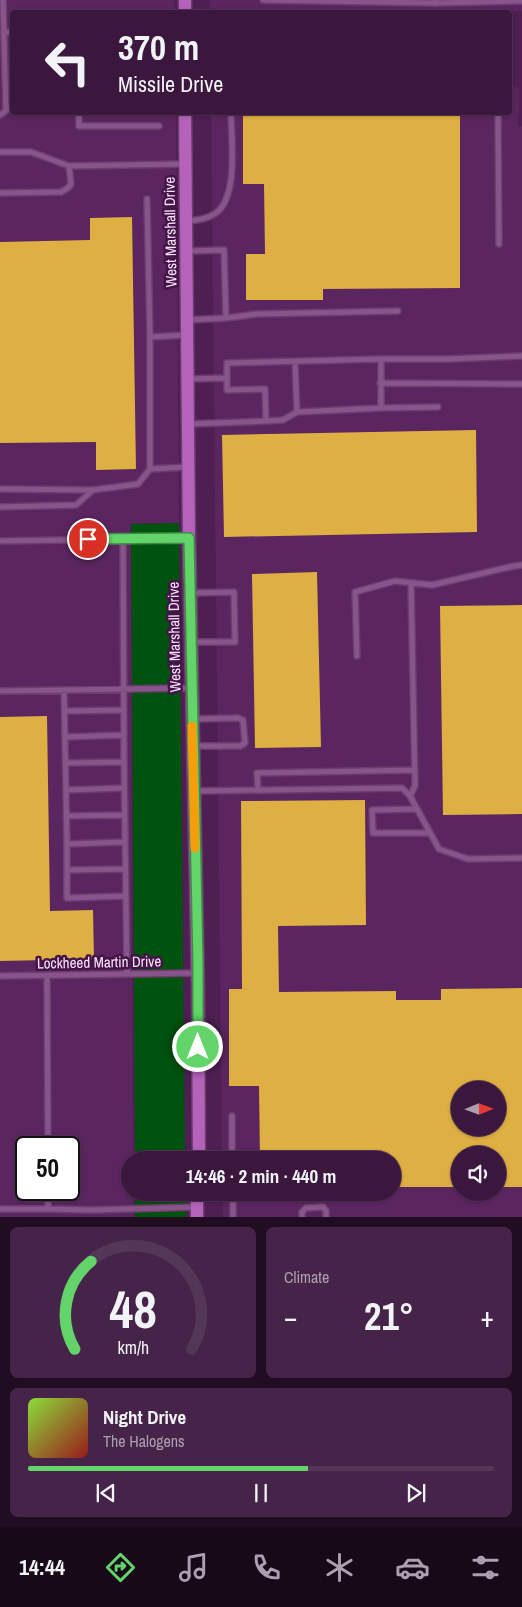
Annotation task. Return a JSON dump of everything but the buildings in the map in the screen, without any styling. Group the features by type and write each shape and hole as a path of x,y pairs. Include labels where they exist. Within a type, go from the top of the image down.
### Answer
{"main road":[{"name":"West Marshall Drive","path":"185,115 191,688 198,973 198,1151"}],"lane":[{"path":"3,0 6,110"},
{"path":"263,0 522,1"},
{"path":"4,32 10,32"},
{"path":"0,115 10,107"},
{"path":"79,115 79,126 159,126"},
{"path":"186,221 207,218 218,212 226,200 232,184 231,115"},
{"path":"498,115 499,244"},
{"path":"0,152 32,152 69,166 186,164"},
{"path":"0,193 61,192 72,184 69,166"},
{"path":"0,489 94,490 138,484 150,469 147,199"},
{"path":"187,251 224,250 226,318"},
{"path":"187,320 256,314 398,312"},
{"path":"150,337 188,335"},
{"path":"266,421 265,389 227,390 227,363 522,356"},
{"path":"381,359 381,408"},
{"path":"295,362 296,412"},
{"path":"188,379 227,378"},
{"path":"380,383 522,384"},
{"path":"188,424 283,420 296,412 438,407"},
{"path":"150,469 188,467"},
{"path":"0,507 76,505 94,490"},
{"path":"0,541 189,538"},
{"path":"123,539 127,974"},
{"path":"356,656 355,592 395,581 432,585 522,565"},
{"path":"410,796 415,786 411,583"},
{"path":"190,593 234,592 235,642 191,642"},
{"path":"0,691 191,688"},
{"path":"64,690 67,898 126,896"},
{"path":"65,711 124,710"},
{"path":"192,719 238,718 243,720 245,735 245,742 240,746 193,746"},
{"path":"65,737 124,735"},
{"path":"65,763 124,762"},
{"path":"258,790 257,773 415,770"},
{"path":"66,790 124,788"},
{"path":"194,791 402,788 410,796 439,848 468,859 522,858"},
{"path":"417,809 372,810 373,833 430,833"},
{"path":"66,816 125,814"},
{"path":"67,844 125,842"},
{"path":"67,870 126,870"},
{"name":"Lockheed Martin Drive","path":"0,976 198,973"},
{"path":"47,975 48,1136"},
{"path":"232,1116 232,1151"},
{"path":"48,1201 48,1210"},
{"path":"232,1201 233,1217"},
{"path":"302,1217 302,1212 306,1208 323,1208 326,1210 326,1217"},
{"path":"0,1209 197,1212"}],"shaded area":[{"path":"0,0 174,0 175,10 10,10 10,115 176,115 179,523 131,524 133,1151 121,1151 121,1201 133,1201 134,1217 0,1217"},
{"path":"210,0 522,0 522,11 210,10"},
{"path":"512,84 520,90 518,126 522,126 522,1217 223,1217 223,1201 401,1201 401,1151 222,1151 211,115 512,115"}],"green space":[{"path":"179,523 185,1151 135,1151 131,524"},
{"path":"135,1201 186,1201 186,1217 135,1217"}],"slow traffic":[{"path":"192,726 195,848"}],"route":[{"path":"88,539 189,538 198,1047"}]}
